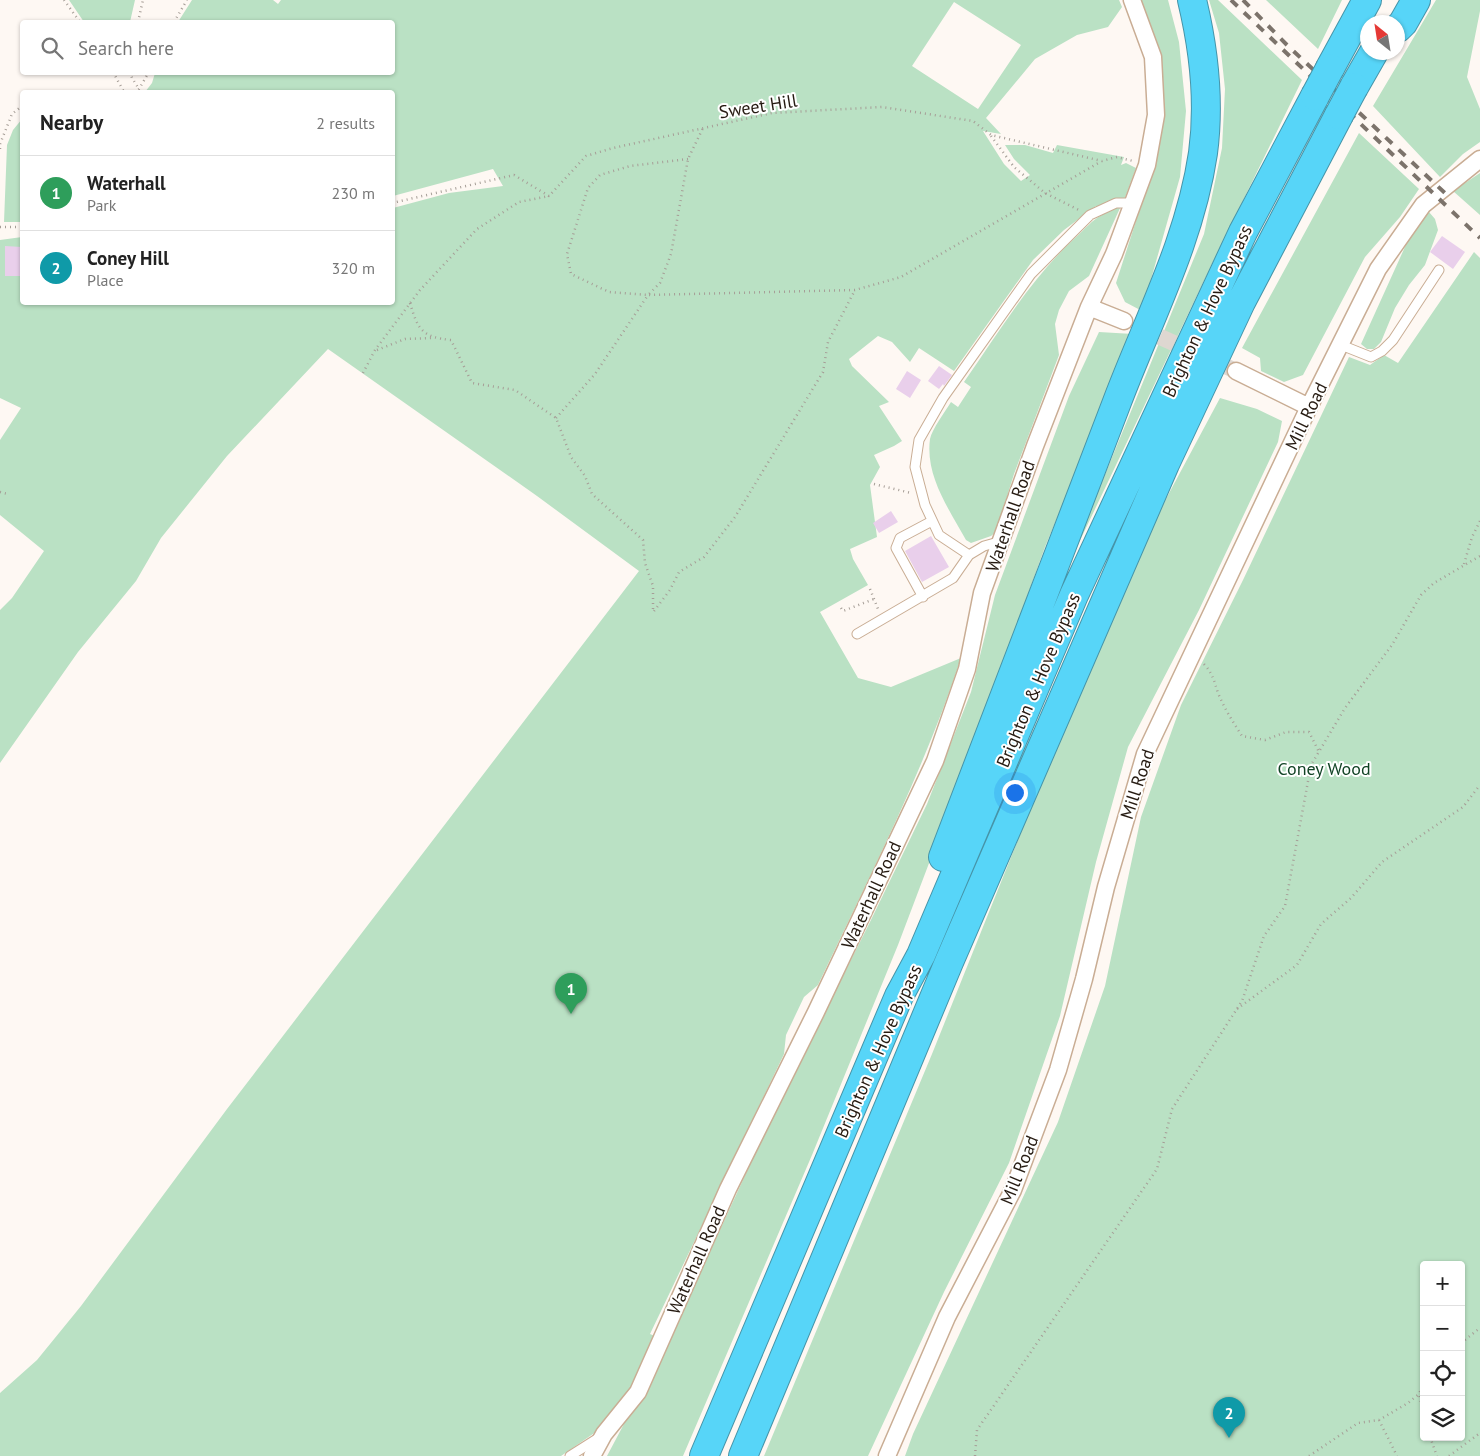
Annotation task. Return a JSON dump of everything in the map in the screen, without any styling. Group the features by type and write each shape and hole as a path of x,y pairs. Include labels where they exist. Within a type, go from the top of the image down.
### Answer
{"highway":[{"path":"899,996 909,947 1125,382 1160,298 1191,212 1203,153 1206,99 1201,39 1192,0"},
{"name":"Brighton & Hove Bypass","path":"704,1456 899,996 921,955 1074,595 1243,232 1367,0"},
{"path":"1392,15 1399,0"},
{"path":"1405,19 1416,0"},
{"name":"Brighton & Hove Bypass","path":"743,1456 949,962 1164,464 1242,302 1369,60"}],"street":[{"name":"Waterhall Road","path":"592,1456 604,1434 638,1392 728,1189 816,1012 935,761 967,669 982,593 1035,446 1089,307 1114,254 1147,164 1156,115 1153,57 1132,0"},
{"name":"Mill Road","path":"887,1456 948,1317 1013,1190 1058,1070 1084,979 1106,887 1145,754 1309,407 1378,269 1423,205 1480,159"},
{"path":"1089,307 1124,321"},
{"path":"1236,371 1309,407"}],"lane":[{"path":"969,555 940,535 932,520 920,489 915,467 919,440 943,398 1031,274 1090,215 1116,202 1133,203"},
{"path":"1341,345 1371,356 1382,351 1392,340 1438,270"},
{"path":"923,597 896,548 900,538 932,520"},
{"path":"857,634 953,578 969,555 984,546 1002,541"},
{"path":"570,1456 604,1434"}],"path":[{"path":"64,0 79,20"},
{"path":"138,20 143,0"},
{"path":"175,20 187,0"},
{"path":"116,75 123,90"},
{"path":"132,75 140,89"},
{"path":"140,89 147,75"},
{"name":"Sweet Hill","path":"549,196 586,156 613,148 772,113 882,107 973,121 991,135 1102,161 1117,157 1147,164"},
{"path":"0,149 0,144 12,114 20,108"},
{"path":"556,418 595,374 648,295 660,283 670,254 688,159 703,128"},
{"path":"991,135 1014,167 1045,193 1090,215"},
{"path":"688,159 630,166 600,174 588,188 566,254 571,274 609,292 648,295 854,290 902,277 1102,161"},
{"path":"395,202 514,175 549,196"},
{"path":"363,373 375,350 420,290 476,229 519,202 549,196"},
{"path":"0,227 20,227"},
{"path":"375,350 405,339 432,338 451,340 472,383 514,390 556,418 571,457 585,476 592,494 643,540 645,563 653,586 653,612 670,590 679,572 704,557 735,517 823,372 828,342 854,290"},
{"path":"410,303 416,324 432,338"},
{"path":"874,484 911,493 920,489"},
{"path":"0,492 8,494"},
{"path":"1464,565 1472,537 1480,521"},
{"path":"975,1456 977,1430 1157,1169 1172,1109 1242,1001 1264,936 1285,906 1311,765 1345,708 1392,645 1421,595 1434,583 1480,556"},
{"path":"870,589 882,620"},
{"path":"841,608 843,612 874,600"},
{"path":"1202,661 1212,672 1218,693 1229,716 1242,736 1266,740 1286,732 1309,732 1319,752"},
{"path":"1236,1010 1297,965 1321,924 1351,898 1382,862 1464,807 1480,785"},
{"path":"1465,1340 1480,1328"},
{"path":"1309,1456 1358,1423 1379,1420 1408,1403 1419,1394 1420,1398"},
{"path":"1379,1420 1397,1456"},
{"path":"1449,1456 1480,1433"},
{"path":"1431,1441 1436,1456"}],"green space":[{"path":"69,0 135,0 130,20 83,20"},
{"path":"192,0 273,0 278,4 281,0 1119,0 1122,7 1108,27 1077,35 1035,59 986,118 1001,134 983,131 1004,164 1021,181 1030,175 1014,159 1005,145 1025,145 1053,153 1057,145 1124,157 1121,165 1126,163 1136,168 1126,195 1089,276 1069,291 1059,310 1055,324 1059,355 1014,474 996,532 991,536 971,543 966,540 946,504 935,479 929,453 931,435 951,402 958,407 971,387 964,382 1030,288 1060,253 1092,222 1102,215 1096,206 1064,230 1033,260 954,371 919,348 910,362 892,342 878,336 849,359 852,366 889,402 879,406 902,441 874,455 880,467 870,485 877,537 850,549 853,559 868,585 820,612 858,678 891,687 961,658 913,783 818,985 804,997 786,1035 784,1054 650,1334 657,1337 636,1383 603,1427 561,1456 0,1456 0,1393 37,1360 81,1306 227,1109 639,571 537,496 328,349 227,456 161,538 136,581 78,652 0,763 0,610 12,598 44,551 0,515 0,440 21,408 0,398 0,240 20,237 20,305 395,305 395,207 449,193 503,186 493,169 395,195 395,90 147,90 152,83 154,75 395,75 395,20 179,20","holes":["954,2 1021,45 978,109 912,66"]},
{"path":"1136,0 1168,0 1179,42 1186,111 1180,177 1142,311 1125,302 1116,283 1157,156 1163,105"},
{"path":"1209,0 1218,0 1302,80 1064,574 1204,234 1222,148 1225,89 1219,33"},
{"path":"1266,0 1342,0 1318,49"},
{"path":"1436,0 1480,0 1480,11 1467,77 1480,109 1480,142 1463,154 1440,177 1373,106 1400,60 1405,60 1405,52"},
{"path":"20,121 20,222 4,222 7,145 13,130"},
{"path":"1359,133 1419,189 1400,217 1365,257 1303,375 1284,382 1261,371 1260,358 1242,348"},
{"path":"1480,173 1480,215 1453,191"},
{"path":"1429,212 1435,219 1438,230 1425,265 1409,285 1395,308 1381,342 1374,349 1367,349 1361,344 1414,227 1423,213"},
{"name":"Coney Wood","path":"1474,252 1480,258 1480,1456 905,1456 913,1434 1058,1122 1105,986 1141,817 1181,705 1349,357 1370,365 1384,355 1398,363"},
{"path":"1099,332 1133,334 1045,547 967,763 898,945 812,1155 683,1456 607,1456 625,1422 649,1384 772,1117 927,804 971,692 995,595 1069,396"},
{"path":"1220,398 1257,409 1282,421 1278,442 1199,610 1128,747 1096,862 1060,1016 1009,1163 944,1292 868,1456 764,1456 932,1054 1058,740 1144,540"}],"building":[{"path":"1442,236 1465,252 1453,269 1430,252"},
{"path":"5,246 20,247 20,276 5,276"},
{"path":"939,366 952,375 944,386 943,384 939,389 928,381"},
{"path":"907,371 921,380 910,398 896,389"},
{"path":"891,511 898,522 879,533 873,523"},
{"path":"931,536 949,567 922,582 905,551"}],"tunnel":[{"path":"1138,327 1236,371"}],"railway":[{"path":"1231,0 1480,238"},
{"path":"1243,0 1287,45 1446,194"}],"place":[{"name":"Waterhall","path":"571,1014"},
{"name":"Coney Hill","path":"1229,1438"}]}
